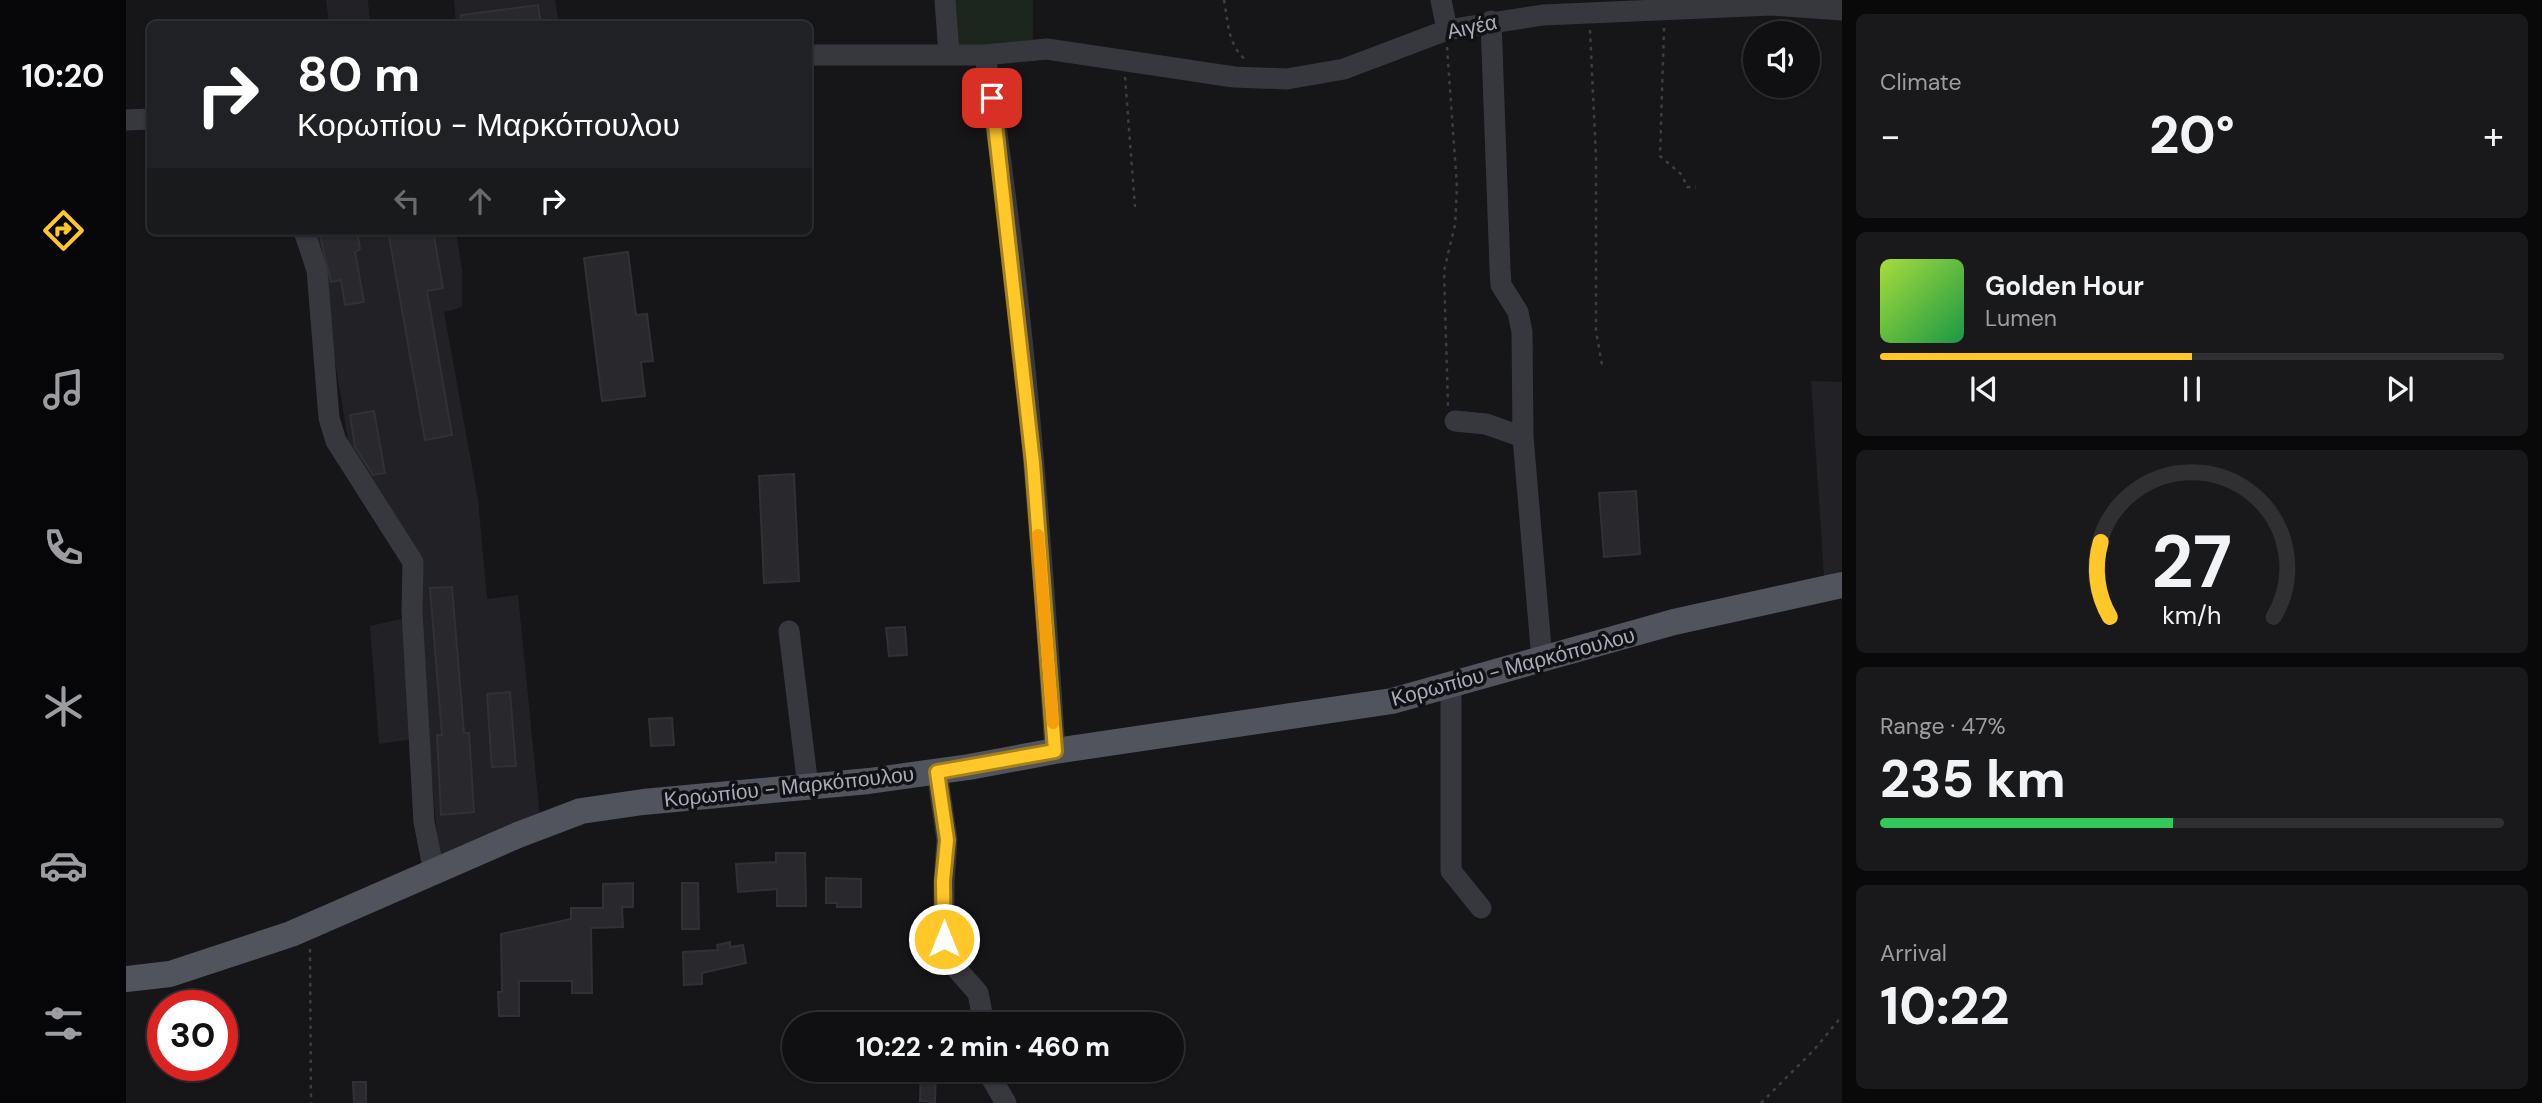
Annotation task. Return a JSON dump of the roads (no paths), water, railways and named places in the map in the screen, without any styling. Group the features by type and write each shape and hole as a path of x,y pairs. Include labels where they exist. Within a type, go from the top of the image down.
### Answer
{"main road":[{"name":"Κορωπίου - Μαρκόπουλου","path":"126,979 170,974 226,958 310,926 582,811 643,802 937,772 1055,751 1392,701 1451,687 1674,622 1842,585"}],"street":[{"path":"945,0 950,54"},
{"path":"1441,0 1447,30"},
{"name":"Αιγέα","path":"812,55 985,55 1047,49 1234,77 1287,79 1344,69 1447,30 1559,7 1590,13 1771,5 1836,7"},
{"path":"1491,21 1500,268 1502,285 1518,312 1522,332 1523,437 1542,660"},
{"path":"985,55 1015,286 1033,463 1055,751"},
{"path":"126,120 147,119"},
{"path":"305,235 317,270 330,418 336,441 413,562 412,611 424,822 433,872"},
{"path":"1452,414 1523,437"},
{"path":"789,631 808,787"},
{"path":"1451,687 1451,871 1481,908"},
{"path":"937,772 947,840 943,881 944,939 956,968 978,993 982,1012"},
{"path":"994,1082 1006,1103"}]}
